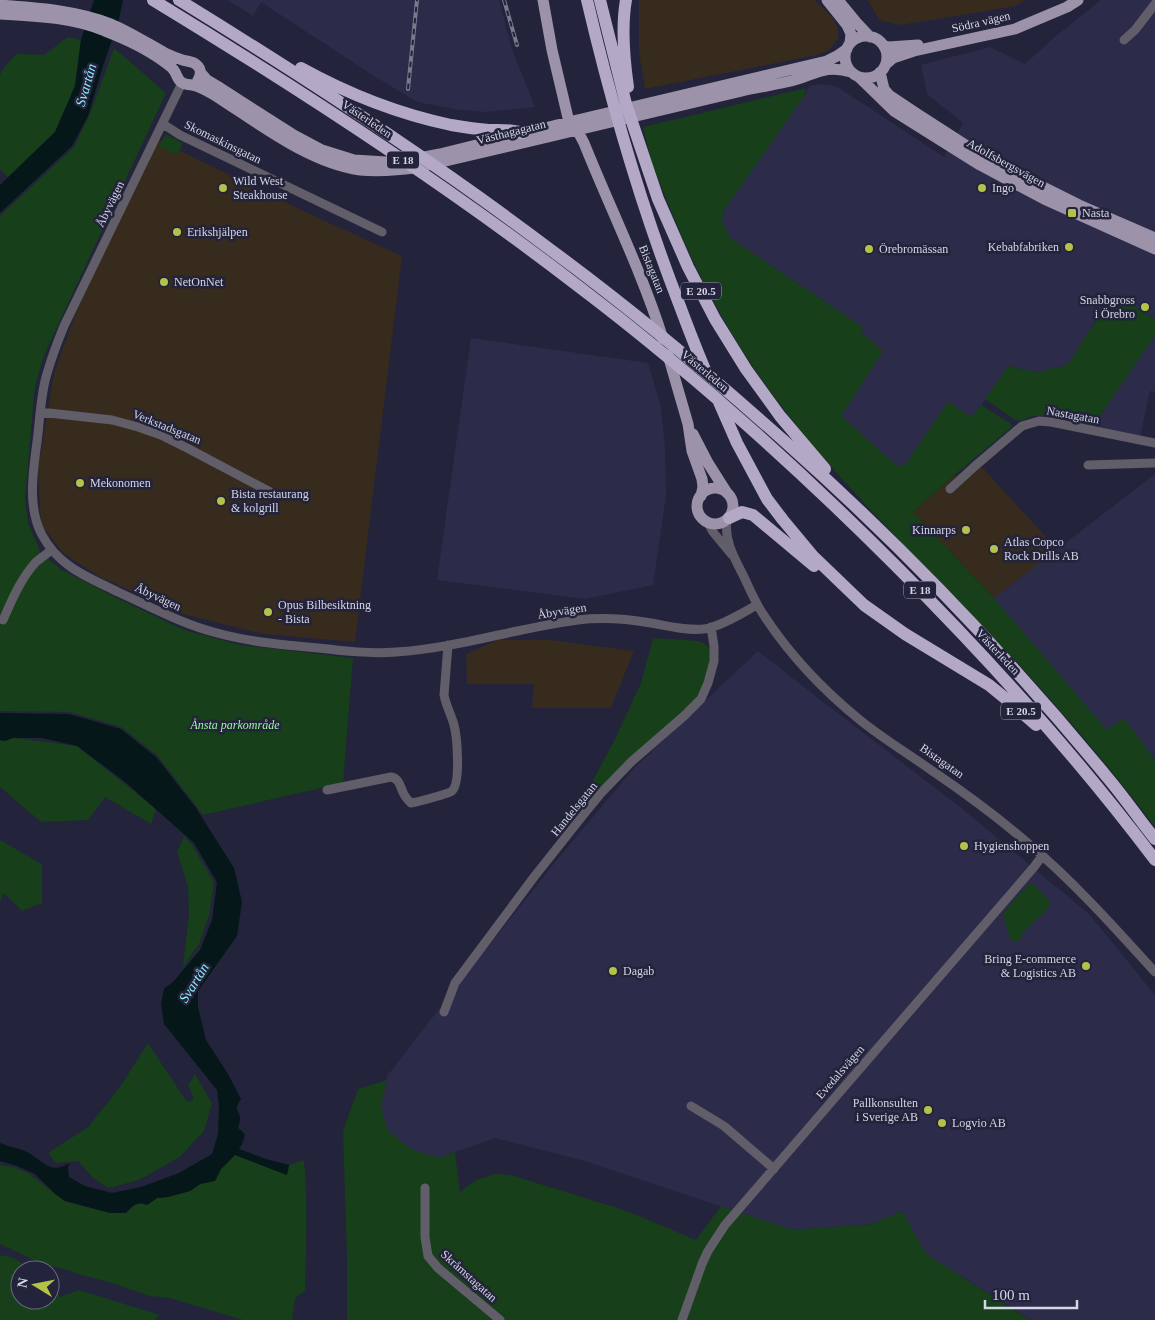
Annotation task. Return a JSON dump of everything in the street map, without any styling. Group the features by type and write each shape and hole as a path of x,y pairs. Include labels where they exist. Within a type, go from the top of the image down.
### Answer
{"highway":[{"name":"Västerleden","path":"153,0 262,67 438,183 539,256 642,336 749,427 860,530 935,605 1080,765 1155,860"},
{"name":"Västerleden","path":"179,0 246,41 416,152 545,245 634,314 740,403 794,450 908,558 1009,665 1084,749 1155,839"},
{"name":"E 20.5","path":"587,0 614,108 636,181 669,278 692,340 727,422 761,488 783,520 813,556 857,599 906,634 988,685 1030,719 1063,754 1080,765"},
{"name":"E 20.5","path":"600,0 626,104 648,170 669,225 688,267 715,319 746,369 768,401 800,441 839,484 839,492"},
{"name":"E 20.5","path":"626,0 624,48 630,93 626,104"},
{"name":"E 18","path":"246,41 255,41 289,62 335,86 386,107 453,125 486,130 515,130 523,133"},
{"name":"E 20.5","path":"728,519 742,512 753,516 857,599"}],"main road":[{"name":"Bistagatan","path":"543,0 564,104 558,128 584,143 644,283 677,382 688,424 692,451 703,487 700,496"},
{"path":"827,0 851,34 845,59 846,66 855,74 871,78 883,68 887,54 884,46 870,38 838,0"},
{"name":"Södra vägen","path":"1051,13 1066,0"},
{"name":"Södra vägen","path":"883,68 897,56 1014,28 1067,7 1078,0"},
{"name":"Västhagagatan","path":"0,5 44,9 80,19"},
{"name":"Västhagagatan","path":"0,14 58,19 100,20 181,77 210,92 266,129 315,156 348,168 390,171 420,167 467,157 558,128"},
{"name":"Västhagagatan","path":"120,33 142,39 164,52 186,61"},
{"path":"848,46 853,40 870,38"},
{"name":"Södra vägen","path":"884,46 944,44"},
{"name":"Västhagagatan","path":"201,73 217,86 311,144 332,154 354,160 376,162 406,160 456,150 523,133 558,128 651,107 827,61 837,56 848,46"},
{"path":"186,61 193,62 199,67 201,73 198,80 181,77 180,65 186,61"},
{"name":"Adolfsbergsvägen","path":"883,68 884,89 889,95 964,150"},
{"name":"Västhagagatan","path":"651,107 742,91 792,80 826,69 841,69 855,74"},
{"name":"Adolfsbergsvägen","path":"855,74 894,111 964,150 1014,172 1047,195 1134,235 1155,249"},
{"name":"Adolfsbergsvägen","path":"1134,235 1155,238"},
{"name":"Bistagatan","path":"688,424 708,463 727,493"},
{"path":"707,521 699,511 698,502 704,491 712,488 720,489 727,493 732,500 733,510 728,519"},
{"name":"E 20.5","path":"707,521 718,524 728,519"}],"street":[{"path":"1124,40 1135,30 1155,4"},
{"name":"Åbyvägen","path":"181,77 162,124 56,344 46,377 40,412 32,497 41,534 64,563 79,573 157,610 200,628 233,638 260,643 362,652 395,652 448,645 576,620 606,618 697,630 711,627 757,605"},
{"name":"Skomaskinsgatan","path":"162,124 180,135 382,232"},
{"name":"Verkstadsgatan","path":"40,412 112,420 138,426 161,435 274,494"},
{"name":"Nastagatan","path":"950,489 1010,435 1029,423 1051,422 1155,443"},
{"path":"1088,466 1155,463"},
{"name":"Bistagatan","path":"728,519 726,533 733,557 757,605 794,656 840,702 872,729 958,789 1042,856 1097,908 1155,972"},
{"name":"Bistagatan","path":"707,521 721,543 733,557"},
{"path":"3,620 22,581 37,561 52,550"},
{"name":"Handelsgatan","path":"444,1012 455,983 584,814 631,762 684,716 700,699 708,683 714,661 711,627"},
{"path":"327,790 391,777 397,779 405,797 411,803 452,791 455,786 458,752 454,725 445,703 444,695 448,645"},
{"name":"Evedalsvägen","path":"682,1320 698,1272 714,1240 725,1225 1042,856"},
{"path":"691,1106 724,1126 774,1169"},
{"name":"Skråmstagatan","path":"426,1188 425,1237 428,1256 438,1268 500,1320"}],"shaded area":[{"path":"228,0 499,0 512,49 535,107 487,112 460,110 417,102 261,2 253,16"},
{"path":"639,0 814,0 832,17 838,28 838,39 828,51 817,55 645,89 639,52"},
{"path":"867,0 1025,0 1016,6 900,25 879,20"},
{"path":"1101,0 1155,0 1155,319 1114,294 1067,365 1037,372 1008,366 973,418 948,402 905,466 897,466 841,416 883,351 861,332 863,327 730,238 722,220 724,210 805,95 809,86 821,84 836,86 944,157 963,123 927,94 921,65 990,47 1025,64"},
{"path":"158,140 314,216 402,256 355,642 263,634 183,614 100,577 63,553 41,524 38,469 54,373 77,310"},
{"path":"1155,335 1155,392 1150,391 1140,437 1093,426"},
{"path":"471,338 648,363 661,407 665,448 666,496 653,585 585,599 437,580"},
{"path":"980,465 1058,550 994,598 913,512 952,477"},
{"path":"1155,474 1155,760 1124,719 1107,730 994,598"},
{"path":"498,640 551,640 634,651 611,708 532,708 534,684 467,684 466,654"},
{"path":"758,651 960,807 1090,915 1155,995 1155,1320 1031,1320 926,1254 902,1211 872,1224 792,1230 585,1161 495,1138 439,1158 411,1149 388,1131 381,1106 387,1076 556,861 634,768"}],"green space":[{"path":"68,37 81,40 75,86 55,132 8,177 0,169 0,75 2,70 16,54 44,55"},
{"name":"Ånsta parkområde","path":"114,48 166,93 45,353 35,386 25,498 28,523 41,553 62,570 184,630 240,645 353,658 343,783 203,815 157,755 121,727 70,712 0,711 0,216 74,147 90,114"},
{"path":"806,88 805,95 724,210 722,220 730,238 863,327 861,332 883,351 841,416 897,466 905,465 948,402 972,417 981,405 1010,423 1012,427 913,512 994,598 1107,730 1124,718 1155,760 1155,827 1088,743 1041,689 859,498 783,409 746,357 721,315 688,251 653,165 643,127"},
{"path":"165,134 183,143 177,155 159,146"},
{"path":"1114,294 1155,319 1155,335 1093,426 1048,416 1032,416 1022,421 1015,420 985,399 1008,366 1037,372 1067,365"},
{"path":"653,638 699,641 707,646 710,659 705,681 696,698 585,808 581,803 615,739 641,683"},
{"path":"0,736 77,746 156,809 151,824 105,797 88,820 41,822 0,787"},
{"path":"184,836 192,845 214,882 209,916 199,944 183,967 189,915 188,887 177,852"},
{"path":"0,840 42,864 42,903 22,911 4,893 0,902"},
{"path":"1032,883 1051,902 1045,912 1024,931 1017,942 1010,940 1003,913"},
{"path":"148,1043 187,1102 194,1099 188,1085 195,1074 212,1103 204,1131 180,1157 139,1180 109,1188 94,1179 78,1161 56,1163 48,1153 88,1127 120,1087"},
{"path":"387,1080 381,1106 388,1131 411,1149 439,1158 455,1152 460,1192 476,1180 495,1174 511,1175 627,1211 696,1240 721,1206 792,1230 872,1224 902,1211 926,1254 1030,1320 347,1320 343,1131 358,1089"},
{"path":"235,1155 287,1175 289,1165 304,1160 306,1209 305,1291 295,1298 292,1320 243,1320 170,1298 150,1296 60,1268 60,1260 34,1260 0,1244 0,1165 13,1167 28,1173 65,1201 110,1213 126,1213 137,1204 147,1205 157,1198 190,1191 200,1184 215,1181 221,1169"},
{"path":"0,1255 17,1260 10,1260 10,1310 60,1310 60,1297 79,1290 160,1315 154,1320 0,1320"}],"water":[{"name":"Svartån","path":"94,0 123,0 119,19 88,116 72,146 0,213 0,185 55,132 75,86 81,40"},
{"name":"Svartån","path":"0,713 69,714 121,729 157,758 196,808 234,868 242,902 237,936 198,991 198,1007 206,1040 228,1074 241,1099 237,1109 240,1116 238,1128 245,1134 239,1149 289,1165 287,1175 235,1155 221,1169 215,1181 200,1184 190,1191 157,1198 147,1205 137,1204 126,1213 110,1213 65,1201 35,1174 0,1161 0,1143 21,1149 52,1167 57,1168 70,1163 68,1167 69,1177 85,1186 112,1193 141,1187 179,1173 212,1154 218,1134 219,1107 217,1090 164,1024 161,1003 164,989 174,981 200,950 212,920 217,882 194,843 124,781 77,746 42,738 0,740"}],"railway":[{"path":"408,89 417,0"},
{"path":"504,0 517,45"}],"place":[{"name":"Wild West Steakhouse","path":"223,188"},
{"name":"Ingo","path":"982,188"},
{"name":"Nasta","path":"1072,213"},
{"name":"Erikshjälpen","path":"177,232"},
{"name":"Kebabfabriken","path":"1069,247"},
{"name":"Örebromässan","path":"869,249"},
{"name":"NetOnNet","path":"164,282"},
{"name":"Snabbgross i Örebro","path":"1145,307"},
{"name":"Mekonomen","path":"80,483"},
{"name":"Bista restaurang & kolgrill","path":"221,501"},
{"name":"Kinnarps","path":"966,530"},
{"name":"Atlas Copco Rock Drills AB","path":"994,549"},
{"name":"Opus Bilbesiktning - Bista","path":"268,612"},
{"name":"Hygienshoppen","path":"964,846"},
{"name":"Bring E-commerce & Logistics AB","path":"1086,966"},
{"name":"Dagab","path":"613,971"},
{"name":"Pallkonsulten i Sverige AB","path":"928,1110"},
{"name":"Logvio AB","path":"942,1123"}]}
